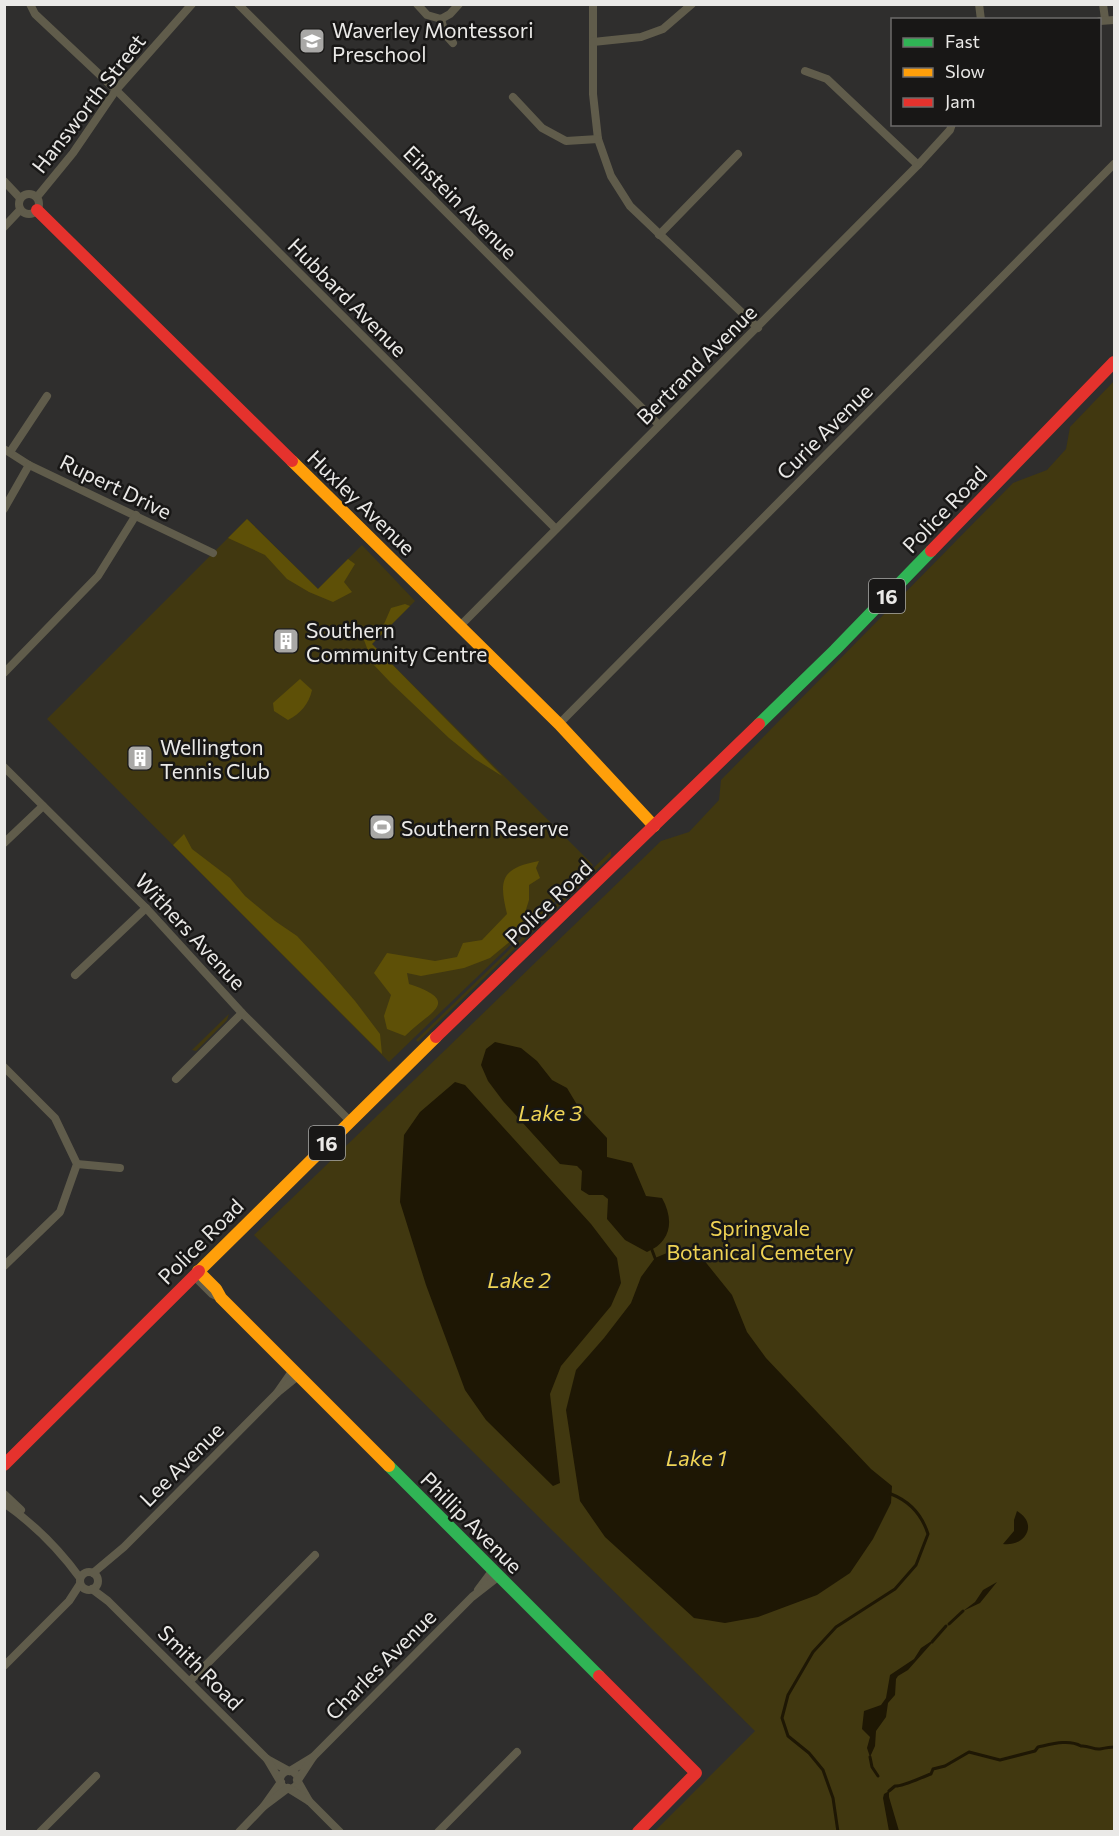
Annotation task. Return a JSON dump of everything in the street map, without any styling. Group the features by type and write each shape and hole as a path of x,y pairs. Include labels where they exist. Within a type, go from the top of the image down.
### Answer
{"street":[{"name":"Hubbard Avenue","path":"30,4 35,14 116,90 556,529"},
{"name":"Hansworth Street","path":"37,197 73,153 116,90 192,4"},
{"name":"Einstein Avenue","path":"238,4 659,425"},
{"path":"417,4 427,15 441,19 450,14 459,4"},
{"path":"593,4 593,93 598,139 611,176 630,206 758,328"},
{"path":"593,42 641,37 663,29 692,4"},
{"path":"1103,4 1102,20 1114,20"},
{"path":"441,19 445,34 453,43"},
{"path":"805,71 827,79 918,165"},
{"path":"513,98 542,128 566,141 598,139"},
{"name":"Bertrand Avenue","path":"460,626 758,328 918,165 951,126"},
{"path":"659,235 738,154"},
{"name":"Curie Avenue","path":"559,724 1114,164"},
{"path":"4,181 21,198"},
{"path":"27,194 37,197 40,203 37,210 30,214 20,210 18,204 21,198 27,194"},
{"path":"4,227 20,210"},
{"name":"Huxley Avenue","path":"37,210 559,724 654,826"},
{"name":"Police Road","path":"4,1465 350,1121 835,650 1114,362"},
{"path":"7,450 47,396"},
{"name":"Rupert Drive","path":"7,450 29,465 213,553"},
{"path":"4,509 29,465"},
{"path":"4,673 98,576 136,515"},
{"name":"Withers Avenue","path":"4,767 146,908 242,1012 350,1121"},
{"path":"4,843 43,806"},
{"path":"75,975 146,908"},
{"path":"176,1079 242,1012"},
{"path":"4,1068 55,1118 77,1164 60,1212 4,1266"},
{"path":"77,1164 120,1168"},
{"name":"Phillip Avenue","path":"196,1273 216,1289 221,1298 696,1773 638,1832"},
{"name":"Lee Avenue","path":"4,1666 296,1373"},
{"name":"Smith Road","path":"4,1494 22,1510 27,1519"},
{"name":"Smith Road","path":"4,1503 27,1519 190,1681 267,1759 281,1781"},
{"path":"190,1681 315,1555"},
{"name":"Charles Avenue","path":"290,1771 313,1756 496,1573"},
{"path":"438,1832 517,1752"},
{"name":"Charles Avenue","path":"298,1780 313,1756"},
{"name":"Smith Road","path":"267,1759 290,1771"},
{"path":"264,1806 281,1781 283,1774 290,1771 296,1775 309,1801"},
{"path":"40,1832 96,1776"},
{"path":"239,1832 264,1806 288,1788 296,1785 298,1780"},
{"path":"281,1781 283,1786 309,1801 340,1832"}],"green space":[{"name":"Springvale Botanical Cemetery","path":"1114,381 1114,1831 655,1831 755,1731 254,1235 661,841 689,832 719,800 721,780 1013,483 1047,470 1066,449 1070,427"},
{"name":"Southern Reserve","path":"247,519 318,589 362,545 415,601 372,644 593,865 389,1062 47,719"},
{"path":"611,851 611,856 418,1042 416,1040"},
{"path":"229,1014 227,1020 196,1051 192,1050"}],"shaded area":[{"path":"247,519 318,589 348,559 355,564 344,582 352,592 333,602 309,592 287,579 265,555 228,538"},
{"path":"405,604 410,606 372,644 502,776 475,759 449,738 373,664 364,640 384,624 391,608"},
{"path":"300,679 312,690 311,695 303,708 288,720 274,711 273,703"},
{"path":"184,834 192,849 230,878 245,896 275,921 297,936 323,964 380,1034 382,1054 173,845"},
{"path":"539,861 536,868 540,878 529,885 529,900 518,935 490,958 464,968 421,976 407,973 409,984 435,996 438,1002 437,1007 405,1036 387,1029 384,1016 391,995 374,973 387,953 435,961 457,957 463,943 482,940 507,914 503,885 510,872 526,864"}],"water":[{"name":"Lake 3","path":"495,1042 521,1048 537,1061 552,1080 567,1088 579,1108 607,1138 607,1157 632,1163 646,1196 662,1198 669,1222 666,1236 655,1248 647,1252 625,1240 607,1219 608,1199 603,1195 589,1195 581,1190 582,1171 577,1166 560,1164 503,1101 488,1081 481,1065 486,1049"},
{"name":"Lake 2","path":"455,1082 465,1085 591,1224 617,1258 621,1283 611,1306 561,1366 550,1394 560,1483 553,1486 486,1420 465,1390 426,1285 400,1202 404,1135 420,1112"},
{"name":"Lake 1","path":"695,1249 732,1295 747,1332 766,1358 871,1469 892,1486 891,1503 873,1539 850,1573 817,1595 758,1617 725,1623 694,1618 605,1537 580,1501 566,1410 576,1370 631,1303 641,1277 655,1258 674,1250"},
{"path":"1017,1511 1024,1516 1027,1522 1026,1534 1018,1542 1003,1544 1014,1531"},
{"path":"997,1582 980,1603 963,1611 975,1602 983,1590"},
{"path":"930,1642 931,1644 908,1670 896,1679 895,1695 888,1703 886,1717 876,1731 875,1746 870,1757 867,1748 870,1737 862,1729 864,1711 881,1705 886,1698 890,1675 914,1659 921,1648"},
{"path":"889,1791 899,1831 889,1831 883,1798 884,1794"}],"waterway":[{"path":"652,1250 655,1258"},
{"path":"838,1832 833,1798 823,1770 809,1753 788,1736 782,1718 788,1695 813,1652 836,1627 895,1589 916,1565 928,1534 914,1510 891,1494"},
{"path":"949,1624 963,1611"},
{"path":"932,1642 946,1626"},
{"path":"889,1791 895,1786 931,1774 933,1769 945,1766 969,1752 1000,1760 1035,1751 1038,1747 1060,1743 1098,1749 1114,1747"},
{"path":"870,1757 872,1767 878,1776"}],"traffic: fast":[{"path":"759,724 931,551"},
{"path":"389,1466 599,1676"}],"traffic: slow":[{"path":"292,461 559,724 654,826"},
{"path":"199,1271 436,1037"},
{"path":"198,1271 216,1289 221,1298 389,1466"}],"traffic: jam":[{"path":"37,210 292,461"},
{"path":"931,551 1114,362"},
{"path":"436,1037 759,724"},
{"path":"4,1465 199,1271"},
{"path":"599,1676 696,1773 638,1832"}],"place":[{"name":"Waverley Montessori Preschool","path":"312,41"},
{"name":"Southern Community Centre","path":"286,641"},
{"name":"Wellington Tennis Club","path":"140,758"},
{"name":"Southern Reserve","path":"382,827"}]}
